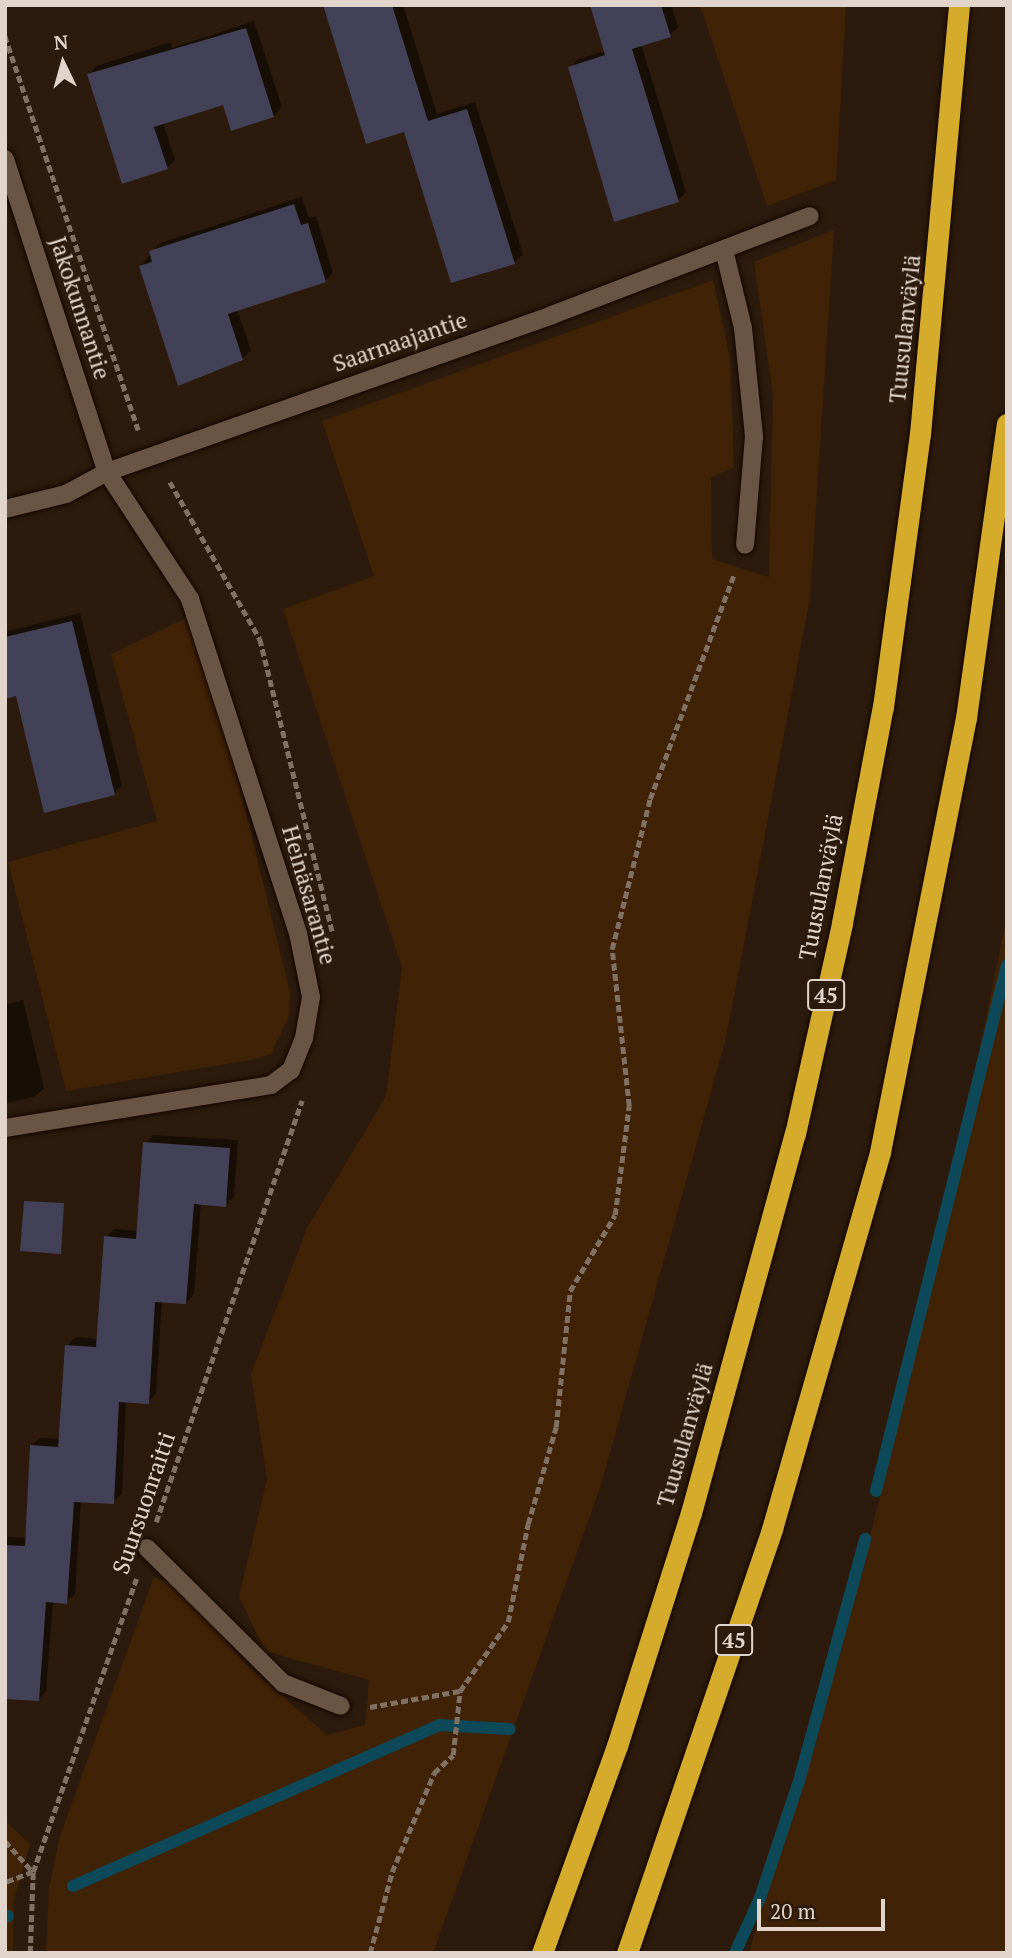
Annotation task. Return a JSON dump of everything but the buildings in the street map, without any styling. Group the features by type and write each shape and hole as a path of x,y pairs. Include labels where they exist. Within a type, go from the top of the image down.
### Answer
{"highway":[{"name":"Tuusulanväylä","path":"542,1953 617,1746 691,1513 795,1134 842,923 883,707 920,434 959,5"},
{"name":"45","path":"627,1953 772,1529 880,1152 966,718 1007,424"}],"street":[{"name":"Jakokunnantie","path":"5,159 107,472"},
{"name":"Saarnaajantie","path":"5,509 66,494 107,472 724,250 810,216"},
{"path":"724,250 743,328 754,436 745,545"},
{"name":"Heinäsarantie","path":"107,472 190,599 298,933 311,997 304,1038 291,1070"},
{"path":"5,1128 271,1085 291,1070"},
{"path":"147,1548 283,1683 341,1706"}],"path":[{"path":"5,36 139,434"},
{"path":"370,1953 392,1872 433,1773 453,1755 460,1691 508,1622 528,1524 556,1427 569,1291 615,1214 629,1106 612,949 650,799 745,545"},
{"name":"Suursuonraitti","path":"30,1953 33,1872 303,1104 291,1070"},
{"path":"341,1706 385,1707 460,1691"},
{"path":"5,1841 33,1872 5,1883"}],"shaded area":[{"path":"700,5 846,5 836,180 767,206"},
{"path":"834,230 810,598 726,1038 601,1485 433,1953 46,1953 49,1888 60,1836 154,1577 176,1586 251,1669 327,1735 365,1725 369,1680 265,1651 239,1597 267,1479 251,1374 307,1228 386,1096 402,967 283,609 374,576 322,421 713,280 730,357 734,467 711,478 712,559 769,577 773,395 754,262"},
{"path":"188,617 208,657 290,993 289,1016 271,1054 66,1091 8,862 157,821 111,654"},
{"path":"1007,916 1007,1953 749,1953 873,1525 924,1318"},
{"path":"5,1821 30,1844 14,1900 13,1953 5,1953"}],"waterway":[{"path":"876,1491 1007,965"},
{"path":"735,1953 760,1898 799,1781 865,1539"},
{"path":"73,1886 439,1725 510,1729"}]}
